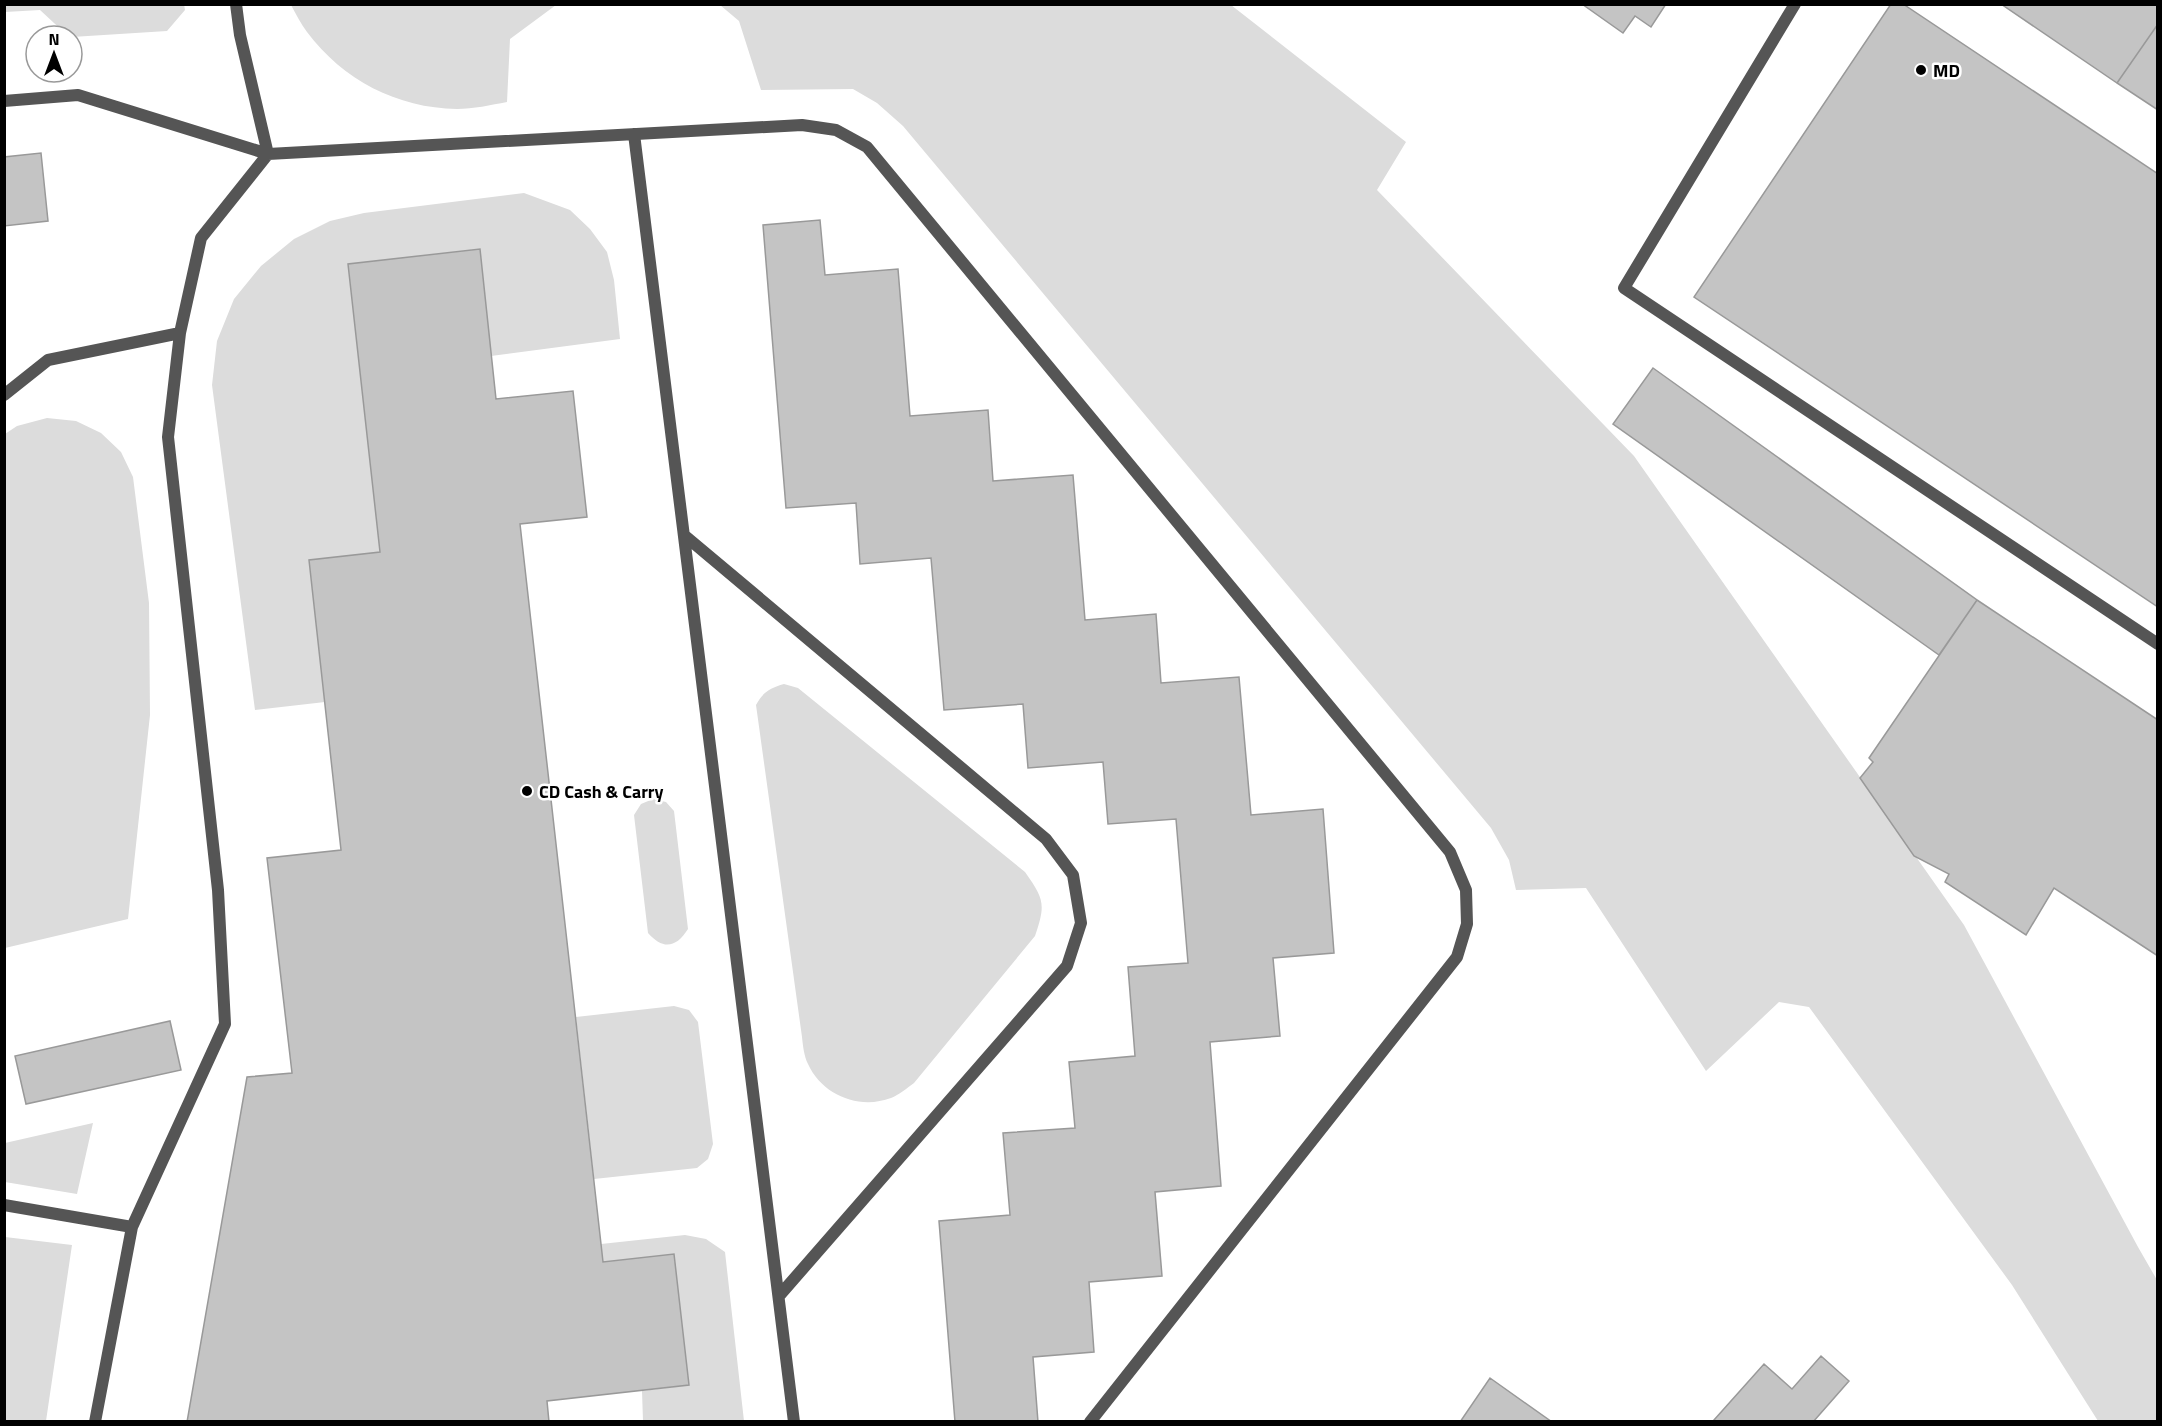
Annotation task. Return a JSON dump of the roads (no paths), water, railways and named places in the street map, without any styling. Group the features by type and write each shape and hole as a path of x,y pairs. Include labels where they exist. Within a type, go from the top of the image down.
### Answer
{"lane":[{"path":"236,4 240,35 268,154"},
{"path":"1795,4 1624,288 2157,644"},
{"path":"4,101 78,95 268,154 802,125 836,130 867,147 1450,852 1466,890 1467,924 1457,957 1090,1422"},
{"path":"633,134 794,1422"},
{"path":"94,1422 132,1227 225,1024 218,890 168,437 180,333 201,238 268,154"},
{"path":"4,395 48,360 180,333"},
{"path":"684,535 1046,838 1073,875 1081,923 1067,966 779,1296"},
{"path":"4,1205 132,1227"}],"place":[{"name":"MD","path":"1921,70"},
{"name":"CD Cash & Carry","path":"527,791"}]}
